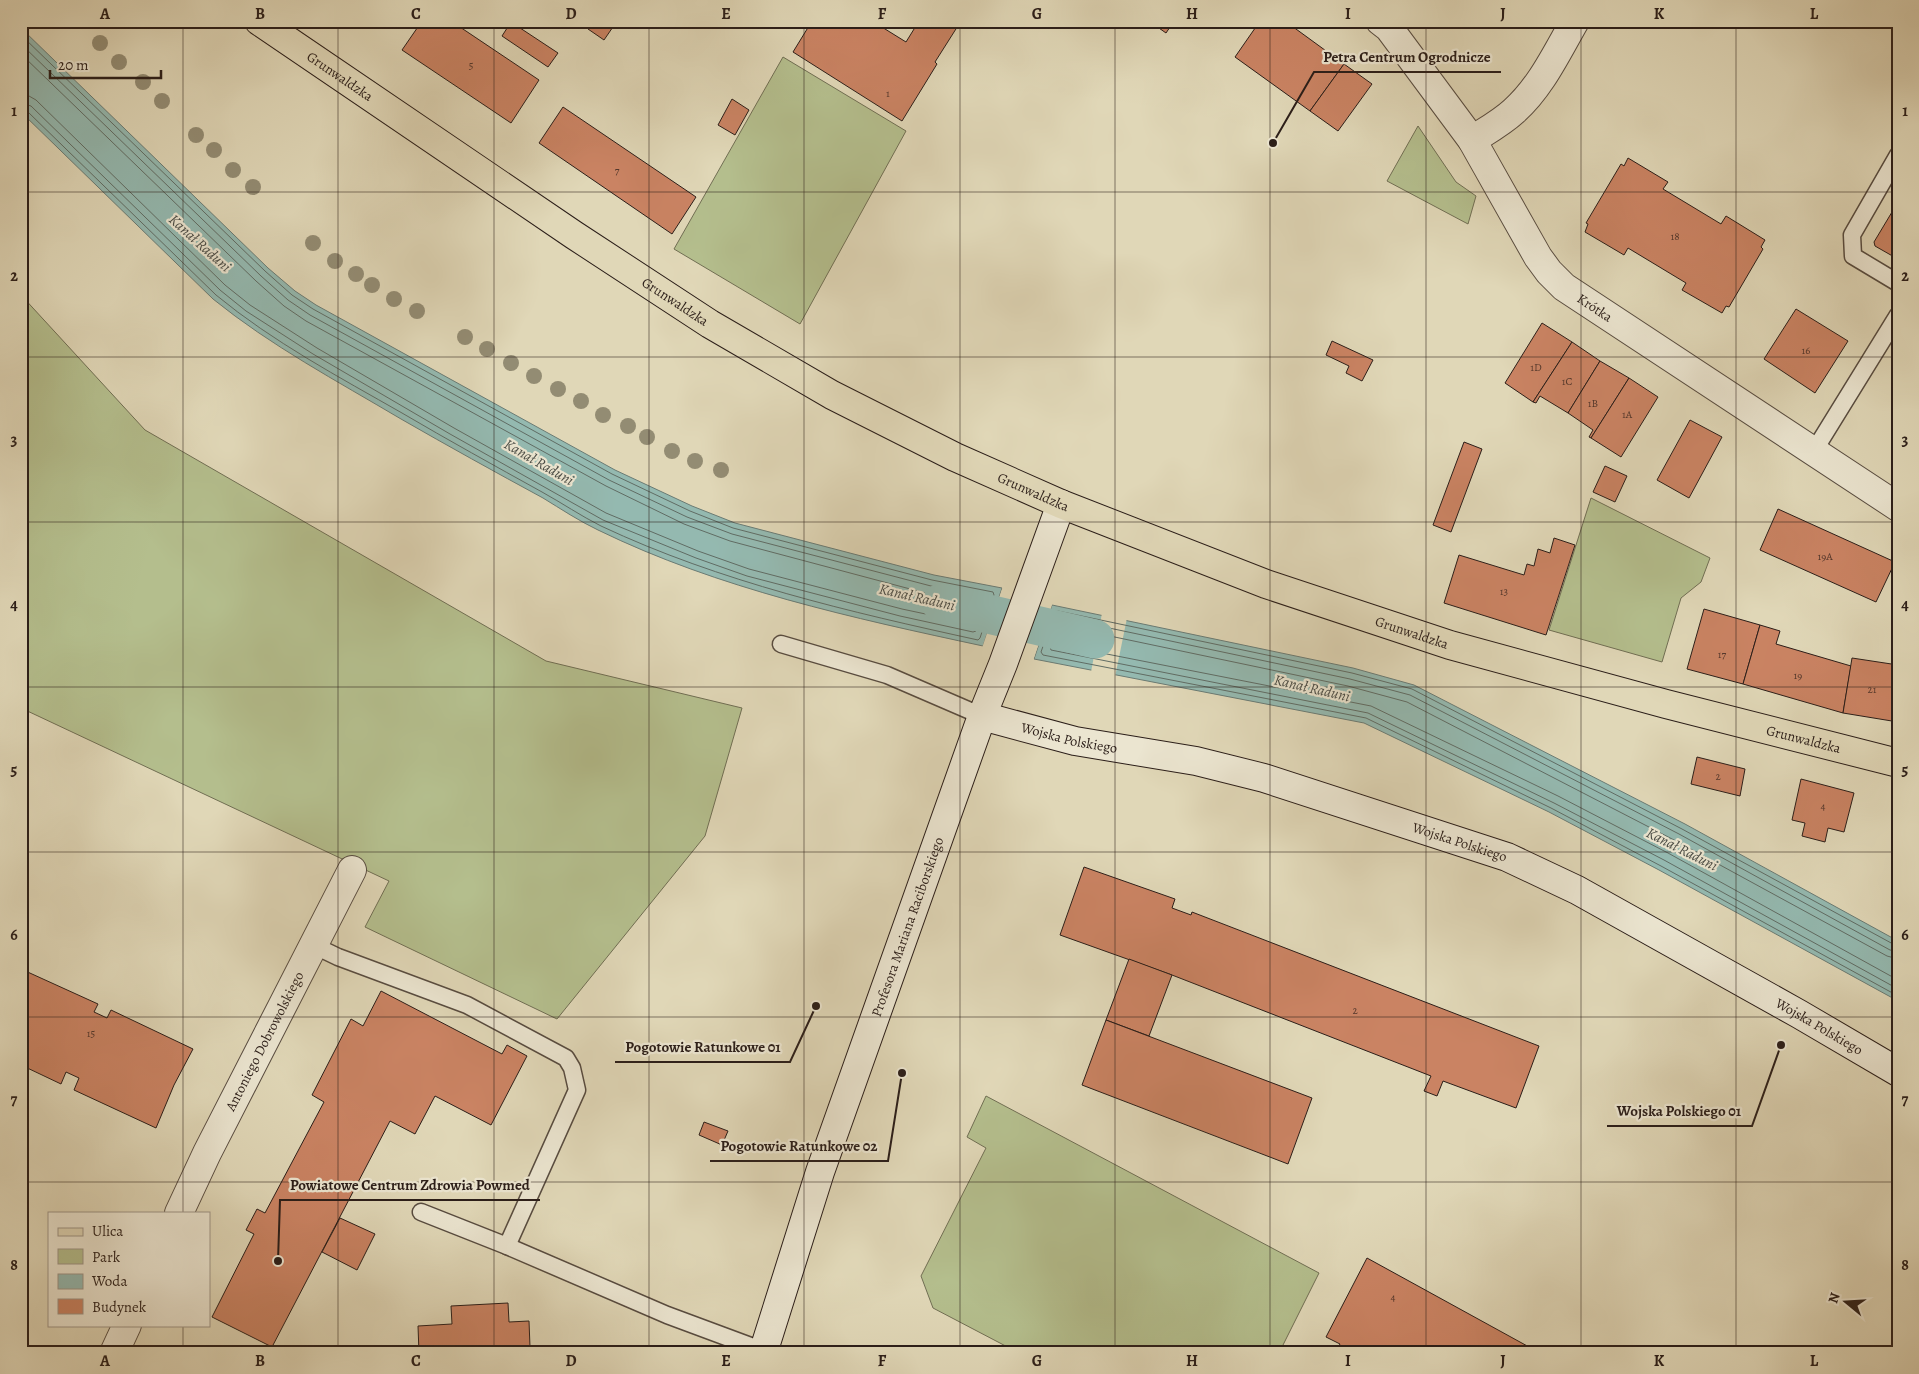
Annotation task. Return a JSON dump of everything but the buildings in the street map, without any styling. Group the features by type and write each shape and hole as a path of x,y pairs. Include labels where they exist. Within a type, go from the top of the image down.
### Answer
{"main road":[{"name":"Grunwaldzka","path":"259,21 574,235 710,324 832,395 955,456 1061,504 1266,584 1450,645 1666,704 1898,764"}],"street":[{"name":"Krótka","path":"1380,21 1388,28 1472,140 1538,258 1564,287 1898,507"},
{"path":"1472,140 1513,112 1526,99 1544,74 1575,21"},
{"name":"Profesora Mariana Raciborskiego","path":"764,1352 820,1172 982,716 1003,664 1061,504"},
{"name":"Wojska Polskiego","path":"982,716 1075,741 1196,761 1264,778 1507,857 1577,890 1799,1014 1898,1072"},
{"name":"Antoniego Dobrowolskiego","path":"179,1212 207,1153 352,870"},
{"path":"114,1353 126,1326"}],"lane":[{"path":"1898,155 1852,235 1853,256 1898,283"},
{"path":"1814,452 1898,315"},
{"path":"782,644 887,675 982,716"},
{"path":"313,945 338,957 467,1006 566,1058 576,1081 577,1090 508,1246"},
{"path":"421,1212 508,1246 667,1315 764,1352"}],"green space":[{"path":"783,57 906,131 800,324 674,249"},
{"path":"1418,126 1456,182 1476,196 1468,224 1387,181"},
{"path":"21,295 145,430 546,661 742,708 705,836 557,1019 365,927 389,881 21,708"},
{"path":"1591,498 1710,558 1701,582 1681,598 1662,662 1549,630"},
{"path":"986,1096 1319,1273 1279,1353 1019,1353 933,1308 921,1276 986,1148 967,1137"}],"water":[{"path":"21,28 268,268 295,291 316,305 615,470 692,506 735,523 934,575 1002,588 983,646 787,600 691,569 644,551 584,523 281,348 213,299 21,112"},
{"path":"1052,605 1353,668 1414,685 1685,824 1898,941 1898,1001 1549,812 1364,723 1034,659"}],"pier":[{"path":"1003,586 1004,589 986,647 982,648"},
{"path":"1053,602 1033,661 1032,658 1050,604"},
{"path":"1102,613 1127,618 1115,677 1091,672"}],"waterway":[{"name":"Kanał Raduni","path":"941,603 1095,639"}],"place":[{"name":"Petra Centrum Ogrodnicze","path":"1273,143"},
{"name":"Pogotowie Ratunkowe 01","path":"816,1006"},
{"name":"Wojska Polskiego 01","path":"1781,1045"},
{"name":"Pogotowie Ratunkowe 02","path":"902,1073"},
{"name":"Powiatowe Centrum Zdrowia Powmed","path":"278,1261"}]}
